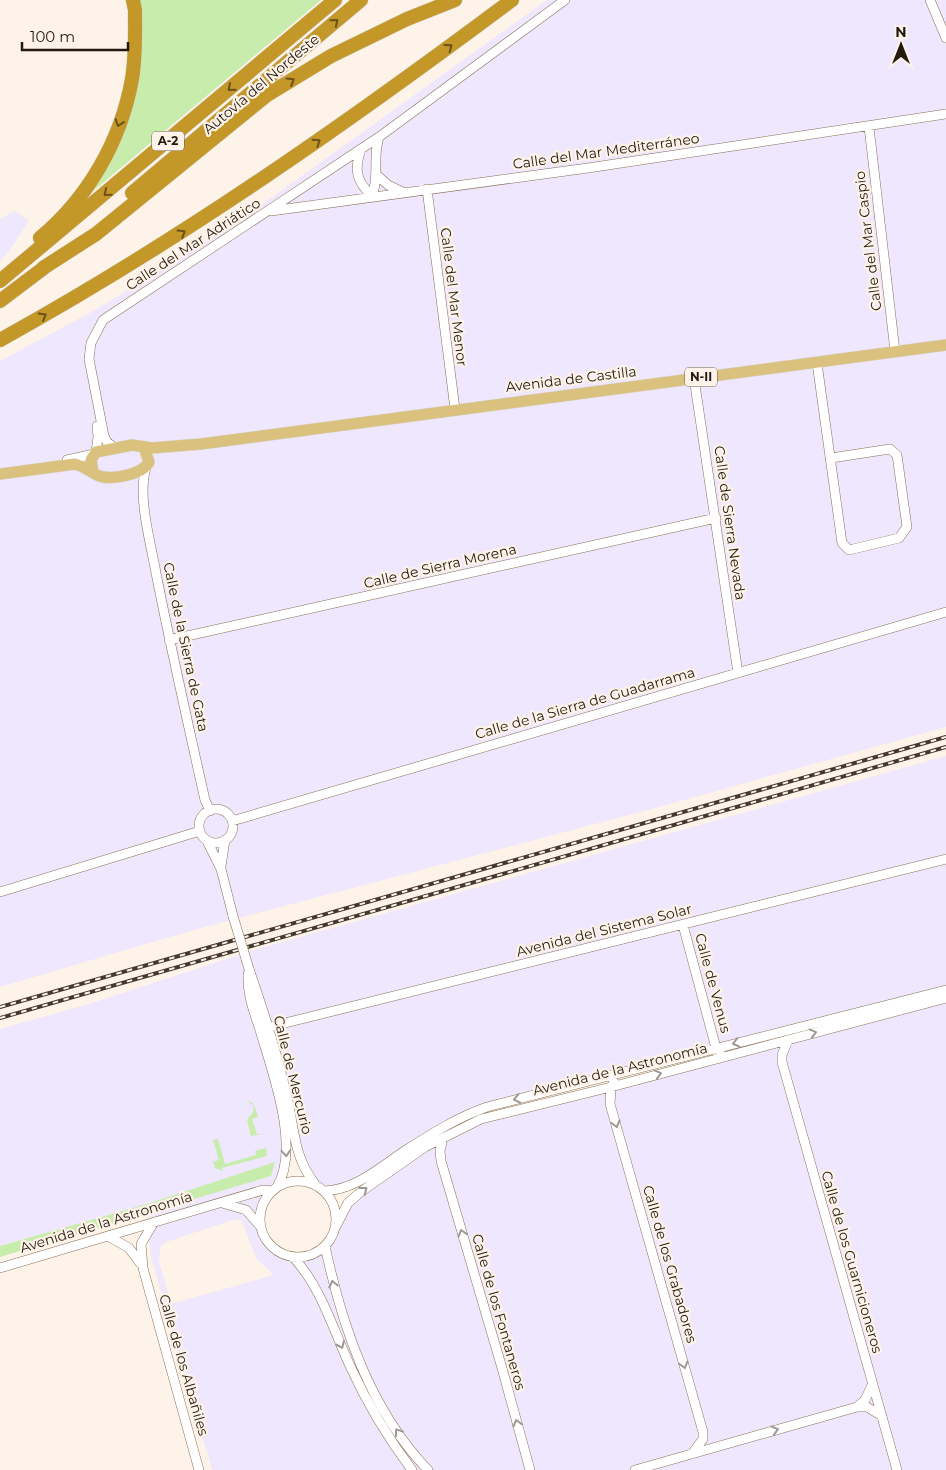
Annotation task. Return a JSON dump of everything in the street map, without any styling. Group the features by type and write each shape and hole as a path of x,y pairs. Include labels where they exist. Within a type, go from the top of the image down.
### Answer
{"highway":[{"path":"0,272 46,234 72,207 89,185 111,147 128,97 132,76 135,33 133,0"},
{"name":"Autovía del Nordeste","path":"0,281 335,0"},
{"name":"Autovía del Nordeste","path":"0,301 43,268 361,0"},
{"path":"43,268 96,234 267,95 331,56 407,19 456,0"},
{"path":"0,340 130,266 215,212 353,116 512,0"}],"main road":[{"name":"Avenida de Castilla","path":"144,447 165,448 201,444 946,345"},
{"name":"Avenida de Castilla","path":"148,465 157,457 201,444"},
{"name":"N-II","path":"95,453 132,445 144,447"},
{"path":"144,447 148,465"},
{"path":"93,472 91,460 95,453"},
{"name":"N-II","path":"0,474 74,464 86,467 105,477 142,472 148,465"}],"street":[{"name":"Calle del Mar Adriático","path":"115,448 107,442 104,436 98,395 95,391 89,359 91,343 103,320 380,137 566,0"},
{"path":"930,0 946,38"},
{"name":"Calle del Mar Mediterráneo","path":"268,211 869,127 946,114"},
{"name":"Calle del Mar Caspio","path":"869,127 895,351"},
{"path":"372,196 378,176 375,156 380,137"},
{"path":"361,150 356,173 358,181 372,196"},
{"path":"378,176 388,185 403,192"},
{"name":"Calle del Mar Menor","path":"427,189 455,409"},
{"path":"817,363 842,543 849,550 898,538 907,527 897,455 890,449 831,458"},
{"name":"Calle de Sierra Nevada","path":"694,378 738,673"},
{"name":"Calle del Mar Adriático","path":"95,391 92,396 98,437 95,453"},
{"name":"N-II","path":"0,469 74,459 95,453"},
{"name":"Calle de la Sierra de Gata","path":"148,465 142,488 169,640 205,800 210,811"},
{"path":"127,474 136,479 142,488"},
{"name":"Calle de Sierra Morena","path":"169,640 716,518"},
{"name":"Calle de la Sierra de Guadarrama","path":"232,821 946,612"},
{"path":"210,811 223,811 232,821 232,828 222,849 221,869 200,831 201,818 210,811"},
{"path":"0,892 200,831"},
{"path":"207,841 218,843 225,840"},
{"name":"Avenida del Sistema Solar","path":"269,1027 683,926 946,859"},
{"name":"Calle de Mercurio","path":"221,869 249,969 269,1027 288,1102 298,1155 304,1170 315,1184"},
{"name":"Calle de Venus","path":"683,926 716,1048 712,1056 704,1062"},
{"name":"Calle de Mercurio","path":"249,969 249,993 279,1100 286,1150 285,1171 275,1189"},
{"name":"Avenida de la Astronomía","path":"324,1191 341,1189 357,1183 478,1110 946,990"},
{"name":"Avenida de la Astronomía","path":"335,1228 348,1203 421,1145 443,1138 481,1119 611,1087 946,998"},
{"path":"254,1009 269,1027 265,1048"},
{"name":"Calle de los Guarnicioneros","path":"757,1038 782,1062 897,1470"},
{"path":"782,1062 782,1054 788,1040"},
{"name":"Calle de Venus","path":"716,1048 729,1055"},
{"path":"611,1087 622,1074 632,1070"},
{"name":"Calle de los Grabadores","path":"611,1087 610,1104 703,1432"},
{"path":"590,1092 604,1097 610,1104"},
{"name":"Calle de los Fontaneros","path":"443,1138 440,1151 441,1161 530,1470"},
{"path":"421,1145 441,1161"},
{"path":"219,1203 246,1210 261,1227 271,1246 279,1252 293,1256 315,1253 325,1246 335,1228 334,1208 324,1191 315,1184 296,1181 275,1189 262,1205 261,1227"},
{"name":"Avenida de la Astronomía","path":"0,1268 263,1190 275,1189"},
{"name":"Calle de los Albañiles","path":"154,1222 141,1244 142,1268 199,1470"},
{"name":"Calle de los Albañiles","path":"108,1236 129,1248 142,1268"},
{"path":"325,1246 337,1302 362,1366 398,1434 428,1470"},
{"path":"293,1256 312,1280 370,1408 390,1442 412,1470"},
{"path":"857,1407 865,1400 872,1385"},
{"path":"635,1470 857,1407 867,1407 882,1416"},
{"path":"703,1432 716,1442 728,1444"},
{"path":"692,1454 703,1439 703,1432"}],"shaded area":[{"path":"547,0 946,0 946,727 648,810 197,929 0,987 0,361 97,309 239,221"},
{"path":"15,211 29,221 0,261 0,219"},
{"path":"946,756 946,990 478,1110 357,1183 324,1191 315,1184 304,1170 269,1027 248,981 275,1081 287,1160 263,1205 261,1227 271,1246 279,1252 293,1257 315,1253 325,1246 348,1203 460,1128 946,998 946,1470 212,1470 150,1253 150,1203 0,1246 0,1029 92,1003 254,950","holes":["236,1219 242,1221 256,1258 274,1275 171,1304 159,1261 161,1246 166,1242"]}],"green space":[{"path":"139,0 321,0 79,203 117,143"},
{"path":"247,1101 250,1101 255,1107 258,1117 252,1119 257,1134 262,1134 251,1136 247,1120 253,1112 254,1106"},
{"path":"218,1139 225,1164 256,1155 255,1151 266,1148 267,1156 222,1168 223,1171 215,1168 213,1162 219,1160 213,1140"},
{"path":"275,1162 271,1176 0,1257 0,1246 150,1203"}],"railway":[{"path":"0,1007 946,737"},
{"path":"0,1018 946,747"}]}
